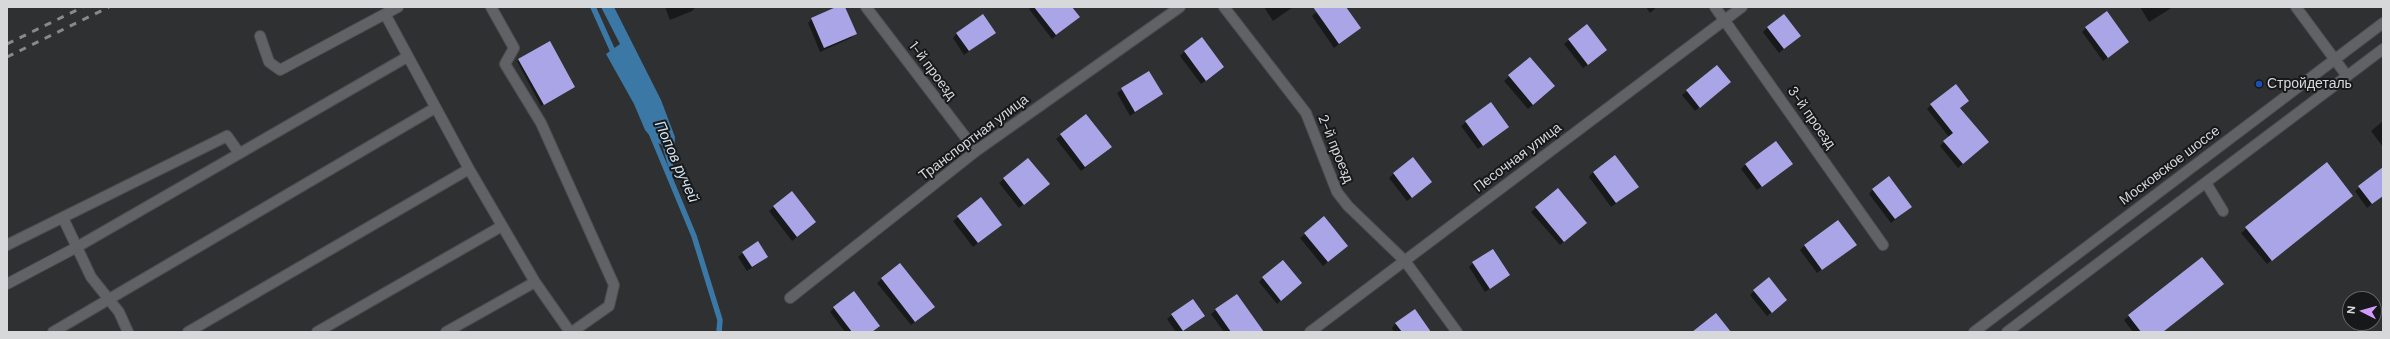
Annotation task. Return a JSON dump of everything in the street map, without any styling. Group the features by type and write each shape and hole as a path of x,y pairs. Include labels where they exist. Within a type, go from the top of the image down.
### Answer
{"street":[{"path":"260,36 269,62 280,70 398,7"},
{"path":"385,14 435,108 502,226 535,282 571,332 609,306 614,285 541,123 505,64 514,48 491,7"},
{"name":"1-й проезд","path":"866,7 976,151"},
{"name":"Транспортная улица","path":"790,298 976,151 1180,7"},
{"name":"2-й проезд","path":"1224,7 1306,113 1337,192 1348,206 1405,260 1457,332"},
{"name":"3-й проезд","path":"1715,7 1883,245"},
{"name":"Песочная улица","path":"1310,332 1742,7"},
{"path":"2296,7 2347,76"},
{"name":"Московское шоссе","path":"1974,332 2383,23"},
{"path":"2007,332 2383,49"},
{"path":"7,284 77,247 407,57"},
{"path":"53,332 435,108"},
{"path":"7,245 227,136 239,153"},
{"path":"188,332 469,169"},
{"path":"2206,183 2223,211"},
{"path":"63,218 91,277 119,312 128,332"},
{"path":"317,332 502,226"},
{"path":"446,332 535,282"}],"water":[{"path":"601,7 614,7 661,100 675,137 672,179 662,145 654,141 645,130 634,104 606,54 620,44"}],"building":[{"path":"836,7 845,7 857,34 824,48 811,18"},
{"path":"1034,7 1072,7 1080,17 1056,35"},
{"path":"1313,7 1346,7 1361,28 1339,44"},
{"path":"2107,11 2129,42 2108,58 2085,27"},
{"path":"983,14 996,33 969,51 956,33"},
{"path":"1784,14 1801,36 1784,49 1767,27"},
{"path":"1587,24 1607,50 1588,65 1568,39"},
{"path":"1202,37 1224,67 1206,81 1184,51"},
{"path":"550,41 575,87 544,105 518,59"},
{"path":"1530,57 1555,86 1533,105 1508,75"},
{"path":"1717,65 1731,82 1700,108 1686,90"},
{"path":"1149,71 1163,94 1135,112 1121,88"},
{"path":"1956,84 1969,101 1960,108 1989,142 1963,164 1943,141 1953,133 1930,104"},
{"path":"1491,102 1509,127 1483,146 1465,121"},
{"path":"1086,114 1112,147 1085,167 1060,134"},
{"path":"1776,141 1793,164 1762,187 1745,164"},
{"path":"1615,155 1639,187 1616,203 1593,172"},
{"path":"1413,157 1432,182 1412,198 1393,173"},
{"path":"1028,158 1050,184 1024,205 1003,178"},
{"path":"2327,162 2353,196 2272,261 2245,227"},
{"path":"2383,167 2383,196 2372,204 2358,186"},
{"path":"1889,176 1912,207 1895,219 1872,189"},
{"path":"1558,188 1587,223 1564,242 1535,207"},
{"path":"792,191 816,222 797,237 773,206"},
{"path":"981,197 1002,225 978,243 957,216"},
{"path":"1324,216 1348,246 1328,262 1304,233"},
{"path":"1838,220 1857,245 1822,270 1804,245"},
{"path":"758,241 768,257 752,267 742,252"},
{"path":"1493,249 1510,275 1490,289 1472,262"},
{"path":"2202,257 2224,284 2163,332 2141,332 2128,315"},
{"path":"1283,260 1302,283 1281,301 1262,277"},
{"path":"900,263 935,307 915,322 881,278"},
{"path":"1769,277 1787,300 1772,313 1753,290"},
{"path":"854,291 880,326 872,332 852,332 833,307"},
{"path":"1237,294 1264,332 1231,332 1215,309"},
{"path":"1193,299 1205,316 1183,331 1171,314"},
{"path":"1415,309 1431,332 1402,332 1395,323"},
{"path":"1716,313 1731,332 1692,332"}],"waterway":[{"name":"Попов ручей","path":"593,7 615,56"},
{"name":"Попов ручей","path":"652,135 694,236 720,320 719,332"}],"railway":[{"path":"7,44 83,7"},
{"path":"7,57 109,7"}],"place":[{"name":"Стройдеталь","path":"2259,84"}]}
